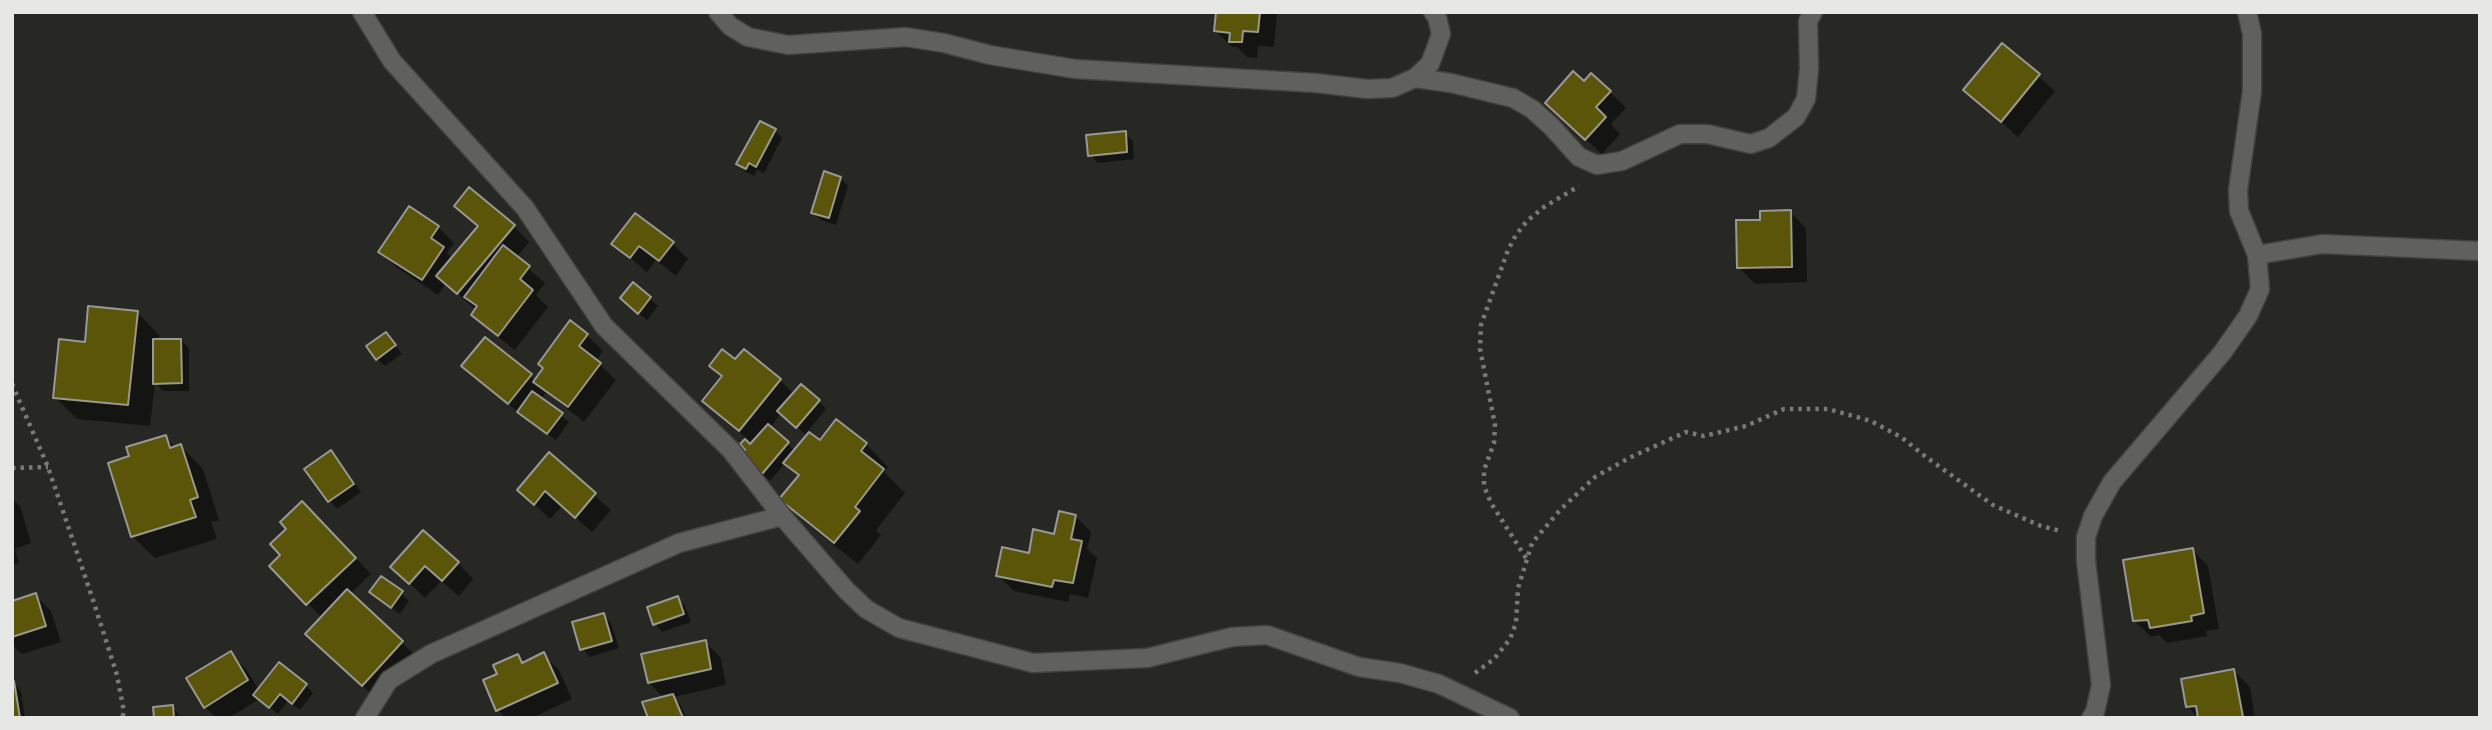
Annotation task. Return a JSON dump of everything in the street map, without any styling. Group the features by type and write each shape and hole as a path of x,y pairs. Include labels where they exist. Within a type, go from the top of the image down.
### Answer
{"street":[{"path":"362,12 393,61 525,208 604,326 731,450 782,516 866,610 899,628 1033,663 1147,657 1233,637 1267,635 1359,667 1400,673 1439,684 1510,718"},
{"path":"718,12 730,26 748,37 788,45 906,37 1075,69 1316,83 1367,89 1392,88 1415,78 1430,64 1441,34 1433,12"},
{"path":"1415,78 1451,83 1513,98 1532,109 1579,157 1597,165 1622,161 1680,134 1707,134 1751,144 1769,138 1796,117 1806,99 1809,69 1808,21 1813,12"},
{"path":"2091,718 2101,685 2086,561 2086,537 2093,516 2112,482 2222,353 2248,316 2260,289 2257,255 2239,211 2238,190 2252,91 2252,34 2247,12"},
{"path":"2257,255 2322,244 2480,251"},
{"path":"365,718 389,680 431,654 679,543 782,516"}],"path":[{"path":"1527,559 1491,503 1484,486 1484,470 1494,443 1495,425 1480,349 1481,325 1516,235 1527,221 1544,207 1587,180 1597,165"},
{"path":"12,384 48,467 117,675 124,712 122,718"},
{"path":"1451,690 1494,659 1510,639 1516,623 1518,588 1532,543 1560,510 1595,477 1686,432 1704,436 1746,426 1784,410 1828,410 1871,421 1902,437 1993,505 2041,526 2086,537"},
{"path":"12,468 48,467"}],"building":[{"path":"1216,12 1260,12 1258,32 1243,31 1242,42 1229,42 1230,33 1214,31"},
{"path":"2002,43 2040,74 2001,122 1963,90"},
{"path":"1573,71 1584,81 1591,73 1611,91 1596,107 1606,117 1585,140 1545,103"},
{"path":"760,121 776,129 756,167 749,163 746,169 736,164"},
{"path":"1126,131 1127,152 1088,156 1086,135"},
{"path":"824,171 841,177 829,218 811,213"},
{"path":"469,187 515,225 457,294 436,276 478,226 454,206"},
{"path":"409,206 439,226 431,238 444,247 422,280 378,252"},
{"path":"1791,210 1792,267 1737,268 1736,220 1760,220 1760,211"},
{"path":"635,213 674,242 659,261 639,246 630,258 611,244"},
{"path":"503,245 530,266 520,279 533,290 498,336 471,315 477,306 464,297"},
{"path":"633,282 651,297 638,314 620,298"},
{"path":"88,306 138,311 128,405 53,398 59,339 85,342"},
{"path":"570,320 588,334 579,346 601,363 568,407 533,382 543,368 538,364"},
{"path":"386,332 396,345 376,360 366,346"},
{"path":"485,337 532,374 508,404 461,366"},
{"path":"153,339 181,339 182,383 153,384"},
{"path":"722,349 735,359 744,349 781,379 739,431 702,401 722,376 709,366"},
{"path":"801,384 820,400 796,428 777,411"},
{"path":"532,391 563,413 547,434 517,412"},
{"path":"836,419 867,443 861,451 884,469 855,507 860,511 834,543 779,499 799,475 783,463 809,432 820,440"},
{"path":"768,424 789,442 762,474 740,456 745,450 740,444 745,439 750,444"},
{"path":"166,435 170,448 181,444 198,497 190,500 196,517 131,537 108,463 129,456 126,447"},
{"path":"331,450 354,484 328,502 304,469"},
{"path":"549,452 596,493 575,518 545,491 534,505 517,490"},
{"path":"302,501 356,558 306,605 269,566 280,555 270,544 286,529 280,522"},
{"path":"1059,511 1076,515 1071,539 1082,541 1073,583 1054,580 1052,587 996,576 1002,547 1029,553 1033,529 1054,534"},
{"path":"423,530 459,562 442,581 425,566 409,584 390,567"},
{"path":"2193,548 2204,613 2191,616 2192,621 2150,628 2148,620 2133,621 2123,560"},
{"path":"381,576 403,591 391,608 369,592"},
{"path":"347,589 403,641 362,686 305,634"},
{"path":"36,593 46,626 12,637 12,601"},
{"path":"678,596 684,614 653,625 647,607"},
{"path":"604,613 612,641 580,650 572,622"},
{"path":"706,640 711,669 648,683 641,654"},
{"path":"231,651 248,680 204,708 186,678"},
{"path":"544,652 558,683 496,711 483,680 497,674 493,665 518,654 522,663"},
{"path":"279,662 307,684 292,704 280,694 269,708 253,695"},
{"path":"2234,669 2243,717 2198,718 2196,706 2186,707 2181,679"},
{"path":"14,681 20,718 12,718"},
{"path":"673,694 683,718 648,718 642,702"},
{"path":"173,705 174,718 154,718 153,707"}]}
